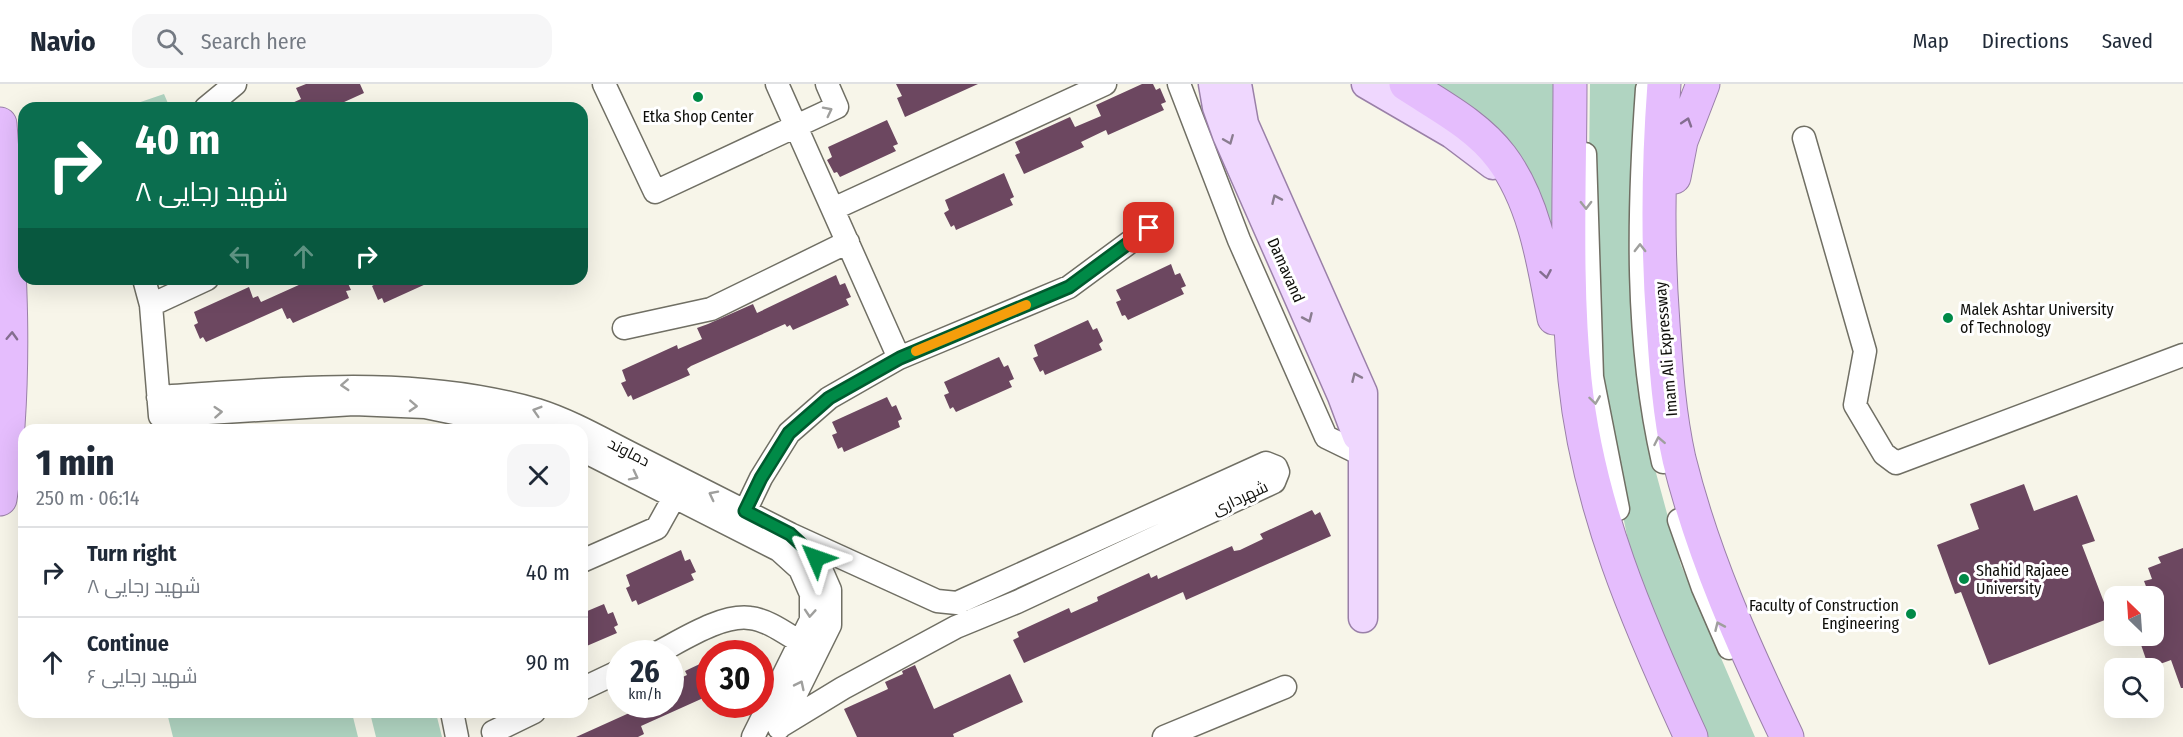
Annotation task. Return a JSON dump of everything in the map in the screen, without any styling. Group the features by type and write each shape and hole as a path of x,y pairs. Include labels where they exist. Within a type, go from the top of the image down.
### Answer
{"highway":[{"path":"1406,84 1460,118 1500,155 1522,196 1538,240 1554,321 1575,382"},
{"path":"1570,84 1569,309 1575,382 1586,450 1616,562 1642,631 1691,737"},
{"name":"Imam Ali Expressway","path":"1664,84 1660,138 1659,262 1667,396 1680,459 1715,576 1787,737"},
{"path":"1659,262 1681,141 1702,84"},
{"path":"0,124 12,327 6,462 0,499"}],"main road":[{"name":"Damavand","path":"1214,84 1217,107 1227,135 1338,386 1363,455"},
{"name":"Damavand","path":"1237,84 1247,133 1363,393 1363,618"},
{"path":"1366,84 1452,134 1485,158 1522,196"}],"street":[{"path":"213,102 235,84"},
{"path":"604,84 655,192 837,107 827,84"},
{"path":"777,84 900,358"},
{"path":"833,209 1105,84"},
{"path":"1179,84 1239,240 1326,436 1363,455"},
{"path":"1586,84 1585,180 1590,348 1603,445 1620,517 1647,598 1708,737"},
{"path":"1648,84 1640,245 1650,395 1663,460 1693,562 1713,614 1769,737"},
{"path":"1804,138 1865,351 1855,405 1884,454 1896,463 2183,355"},
{"path":"741,520 761,478 789,433 829,398 900,358 1069,287 1149,228"},
{"path":"624,328 711,309 848,242"},
{"path":"146,285 151,304 159,407 354,404 425,407 490,424"},
{"path":"151,304 194,285"},
{"name":"دماوند","path":"159,407 354,385 427,388 538,411 572,424"},
{"name":"دماوند","path":"588,433 679,488 741,520 800,569 811,594 811,620 753,737"},
{"name":"دماوند","path":"588,452 679,488"},
{"name":"شهرداری","path":"777,732 843,688 956,627 1017,602 1274,482 1278,478 1278,470 1266,464 1008,581 957,603 947,603"},
{"path":"588,558 657,528 679,488"},
{"name":"دماوند","path":"741,520 790,534 816,558 830,590 830,625 777,732"},
{"path":"790,534 947,603 956,627"},
{"path":"1008,581 1017,602"},
{"path":"683,640 728,618 751,617 773,626 800,642"},
{"path":"588,686 606,678"},
{"path":"1164,737 1285,687"},
{"path":"453,718 457,737"},
{"path":"493,732 522,718"}],"green space":[{"path":"1425,84 1559,84 1559,231 1543,236"},
{"path":"1590,84 1644,84 1643,406 1649,447 1681,565 1755,737 1708,737 1639,595 1602,412 1589,164"},
{"path":"164,94 167,102 141,102"},
{"path":"168,718 353,718 358,737 173,737"},
{"path":"371,718 437,718 442,737 376,737"}],"building":[{"path":"306,84 360,84 364,93 344,102 294,102 301,99 296,88"},
{"path":"896,84 978,84 905,117 897,98 902,96"},
{"path":"1142,84 1153,84 1156,90 1160,88 1166,102 1161,104 1164,110 1108,135 1106,130 1081,142 1084,147 1024,174 1015,155 1020,153 1015,142 1070,117 1075,127 1101,116 1096,105"},
{"path":"887,120 898,144 893,146 896,151 840,177 837,172 834,173 827,160 832,157 828,147"},
{"path":"1004,173 1014,197 1010,199 1013,205 956,230 954,225 951,227 944,213 949,210 945,200"},
{"path":"1171,264 1175,275 1180,273 1186,286 1181,288 1184,294 1128,320 1125,315 1122,316 1116,302 1121,300 1116,290"},
{"path":"836,275 840,285 845,283 851,297 846,299 849,305 793,330 790,325 787,327 785,324 691,366 687,369 690,375 633,400 631,395 628,397 621,383 626,381 622,370 677,345 678,349 702,339 697,328 753,304 757,313"},
{"path":"299,285 349,285 351,290 346,291 349,298 293,323 290,318 287,319 282,308 206,342 203,337 200,339 194,325 198,323 194,312 249,287 253,298 258,296 261,302"},
{"path":"424,285 384,303 382,298 378,300 372,286"},
{"path":"1088,320 1093,330 1097,328 1103,341 1099,344 1102,350 1045,375 1043,370 1040,372 1033,358 1038,356 1034,345"},
{"path":"999,357 1004,367 1008,365 1014,379 1009,381 1012,387 956,412 953,407 950,409 944,395 949,393 944,382"},
{"path":"887,397 892,407 896,405 902,419 898,421 900,427 844,452 842,447 838,449 832,435 837,433 832,422"},
{"path":"2024,484 2034,511 2077,495 2095,541 2082,545 2104,602 2104,620 1989,665 1961,592 1955,594 1937,545 1979,529 1970,504"},
{"path":"1312,510 1315,515 1320,512 1331,536 1186,600 1183,592 1024,663 1013,640 1019,637 1017,632 1069,608 1071,613 1098,601 1097,597 1149,573 1151,578 1157,575 1158,579 1232,546 1234,551 1240,550 1263,539 1260,534"},
{"path":"2183,548 2183,688 2181,688 2171,660 2164,663 2164,658 2146,658 2141,646 2164,646 2164,586 2146,586 2144,581 2152,579 2148,568 2161,563 2158,557"},
{"path":"681,550 685,561 690,559 696,572 691,574 694,580 638,605 636,600 632,602 626,588 630,586 626,575"},
{"path":"604,604 608,614 613,612 618,625 614,627 617,633 588,645 588,611"},
{"path":"915,665 934,709 1010,674 1023,702 953,734 954,737 857,737 844,709 888,689 885,682 903,674 902,671"},
{"path":"696,666 696,701 684,707 684,676 687,675 685,671"},
{"path":"618,718 659,718 641,726 644,734 638,737 576,737"}],"slow traffic":[{"path":"916,351 1026,305"}],"place":[{"name":"Etka Shop Center","path":"698,97"},
{"name":"Malek Ashtar University of Technology","path":"1948,318"},
{"name":"Shahid Rajaee University","path":"1964,579"},
{"name":"Faculty of Construction Engineering","path":"1911,614"}],"route":[{"path":"816,558 790,534 745,511 761,478 789,433 829,398 900,358 1069,287 1149,228"}]}
